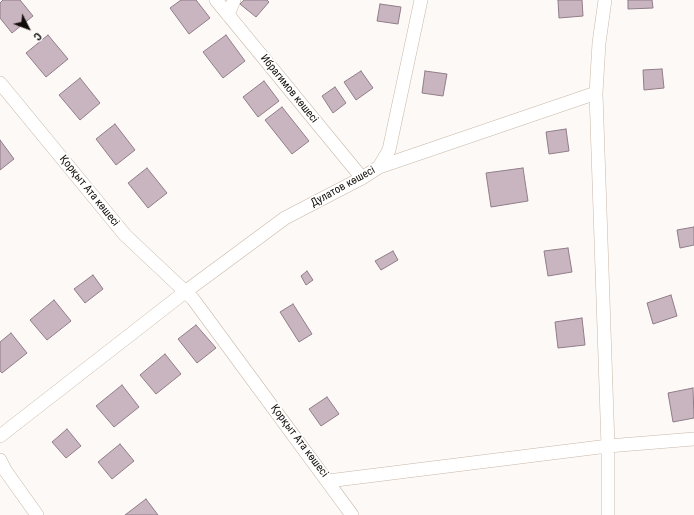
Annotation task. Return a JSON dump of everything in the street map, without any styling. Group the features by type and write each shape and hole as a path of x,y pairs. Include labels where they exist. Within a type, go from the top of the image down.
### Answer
{"street":[{"name":"Ибрагимов көшесі","path":"216,0 362,178"},
{"path":"228,15 234,0"},
{"name":"Дулатов көшесі","path":"185,292 285,218 362,178 379,167 389,150 421,0"},
{"path":"605,0 599,43 596,93 608,446 608,515"},
{"name":"Қорқыт Ата көшесі","path":"1,87 125,235 193,299 352,515"},
{"path":"379,167 596,93"},
{"path":"0,436 185,292"},
{"path":"328,481 608,446 694,439"},
{"path":"0,460 5,470 37,515"}],"building":[{"path":"3,0 20,0 33,16 12,33 0,18 0,3"},
{"path":"181,0 196,0 210,18 189,34 170,8"},
{"path":"244,0 267,0 269,2 256,17 240,4"},
{"path":"558,0 582,0 583,16 559,18"},
{"path":"628,0 652,0 653,8 628,9"},
{"path":"380,4 401,7 398,24 377,21"},
{"path":"48,35 68,59 46,77 26,53"},
{"path":"226,35 245,61 223,78 203,52"},
{"path":"662,69 664,88 644,90 643,70"},
{"path":"361,71 373,88 356,100 344,82"},
{"path":"425,71 447,74 443,96 422,93"},
{"path":"80,78 100,103 80,120 59,95"},
{"path":"264,81 279,101 258,117 243,97"},
{"path":"335,87 346,103 333,113 322,96"},
{"path":"282,107 309,141 292,154 265,120"},
{"path":"115,124 135,150 116,165 96,139"},
{"path":"566,129 569,151 549,154 546,132"},
{"path":"0,140 14,159 0,170"},
{"path":"147,168 167,193 148,208 128,183"},
{"path":"523,168 528,201 491,207 486,173"},
{"path":"694,227 694,245 680,248 677,230"},
{"path":"568,248 572,272 548,276 544,251"},
{"path":"393,251 398,260 381,270 375,261"},
{"path":"307,271 313,280 306,285 301,276"},
{"path":"93,275 103,289 85,303 74,289"},
{"path":"671,295 677,316 653,324 647,303"},
{"path":"54,300 71,321 47,340 30,320"},
{"path":"293,304 312,334 299,342 280,312"},
{"path":"582,318 585,345 558,348 555,322"},
{"path":"196,325 216,348 197,363 178,339"},
{"path":"11,333 27,353 2,373 0,371 0,342"},
{"path":"165,354 181,374 156,394 140,375"},
{"path":"122,385 139,407 114,427 96,406"},
{"path":"693,388 694,418 673,422 668,393"},
{"path":"327,397 339,414 321,426 309,409"},
{"path":"67,429 81,446 66,458 52,442"},
{"path":"120,444 134,461 112,479 98,462"},
{"path":"146,499 158,515 125,515"}]}
